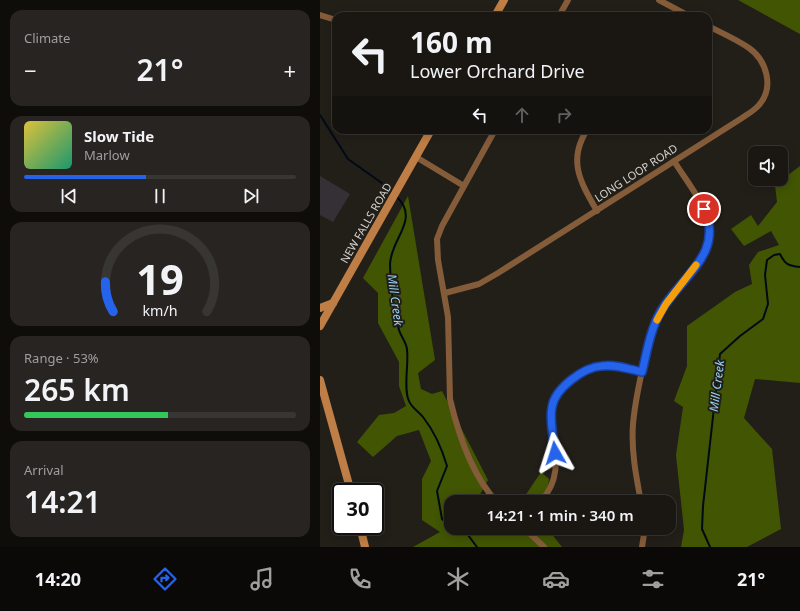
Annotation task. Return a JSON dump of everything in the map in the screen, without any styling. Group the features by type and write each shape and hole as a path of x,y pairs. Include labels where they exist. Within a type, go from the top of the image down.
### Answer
{"main road":[{"path":"497,12 504,0"},
{"name":"NEW FALLS ROAD","path":"320,326 429,134"},
{"path":"320,308 333,304"},
{"path":"320,382 348,483"},
{"path":"362,535 365,547"}],"street":[{"path":"561,12 568,0"},
{"path":"659,0 682,12"},
{"path":"320,15 332,19"},
{"name":"LONG LOOP ROAD","path":"445,293 479,284 597,211 755,108 761,102 765,94 767,77 764,64 749,48 712,28"},
{"path":"491,495 476,474 451,405 448,386 448,317 438,260 437,239 442,226 493,134"},
{"path":"584,134 579,145 577,166 582,185 597,211"},
{"path":"416,157 464,186"},
{"path":"640,495 632,441 633,424 642,372 652,332 661,311 702,258 708,247 710,239 709,222 704,209 674,161"},
{"path":"546,495 555,478 555,453 551,412 554,399 558,391 579,375 598,366 610,366 642,372"},
{"path":"531,535 544,547"},
{"path":"642,547 644,535"}],"green space":[{"path":"738,0 800,0 800,34"},
{"path":"800,166 800,383 755,379 744,418 772,449 781,529 747,547 681,547 684,530 676,455 683,407 674,401 687,366 687,326 735,292 752,284 749,265 758,252 779,245 771,231 744,246 731,229 751,215 758,226 777,202 775,186 788,186 788,175"},
{"path":"408,196 435,360 418,373 421,389 432,394 442,391 488,480 480,495 444,495 444,535 553,535 562,547 413,547 440,532 422,520 422,479 431,461 419,430 397,436 373,457 357,442 379,415 394,413 406,406 399,386 399,362 378,323 378,293 363,278"},
{"path":"541,472 549,479 547,495 526,495"}],"building":[{"path":"320,176 350,194 333,222 320,215"}],"waterway":[{"name":"Mill Creek","path":"320,115 332,134"},
{"name":"Mill Creek","path":"332,134 348,159 386,186 392,192"},
{"name":"Mill Creek","path":"397,197 403,205 406,214 405,221 392,255 390,272 397,322 400,333 407,347 406,390 411,405 431,428 447,466 437,491 442,519 444,521"},
{"name":"Mill Creek","path":"710,547 702,529 703,506 720,354 740,336 763,319 768,304 765,275 767,260 774,255 780,254 787,264 800,267"},
{"name":"Mill Creek","path":"468,535 477,547"}],"slow traffic":[{"path":"657,320 661,311 696,265"}],"route":[{"path":"555,453 551,412 554,399 558,391 579,375 598,366 603,365 622,367 642,372 652,332 661,311 702,258 708,247 710,239 709,222 704,209"}]}
